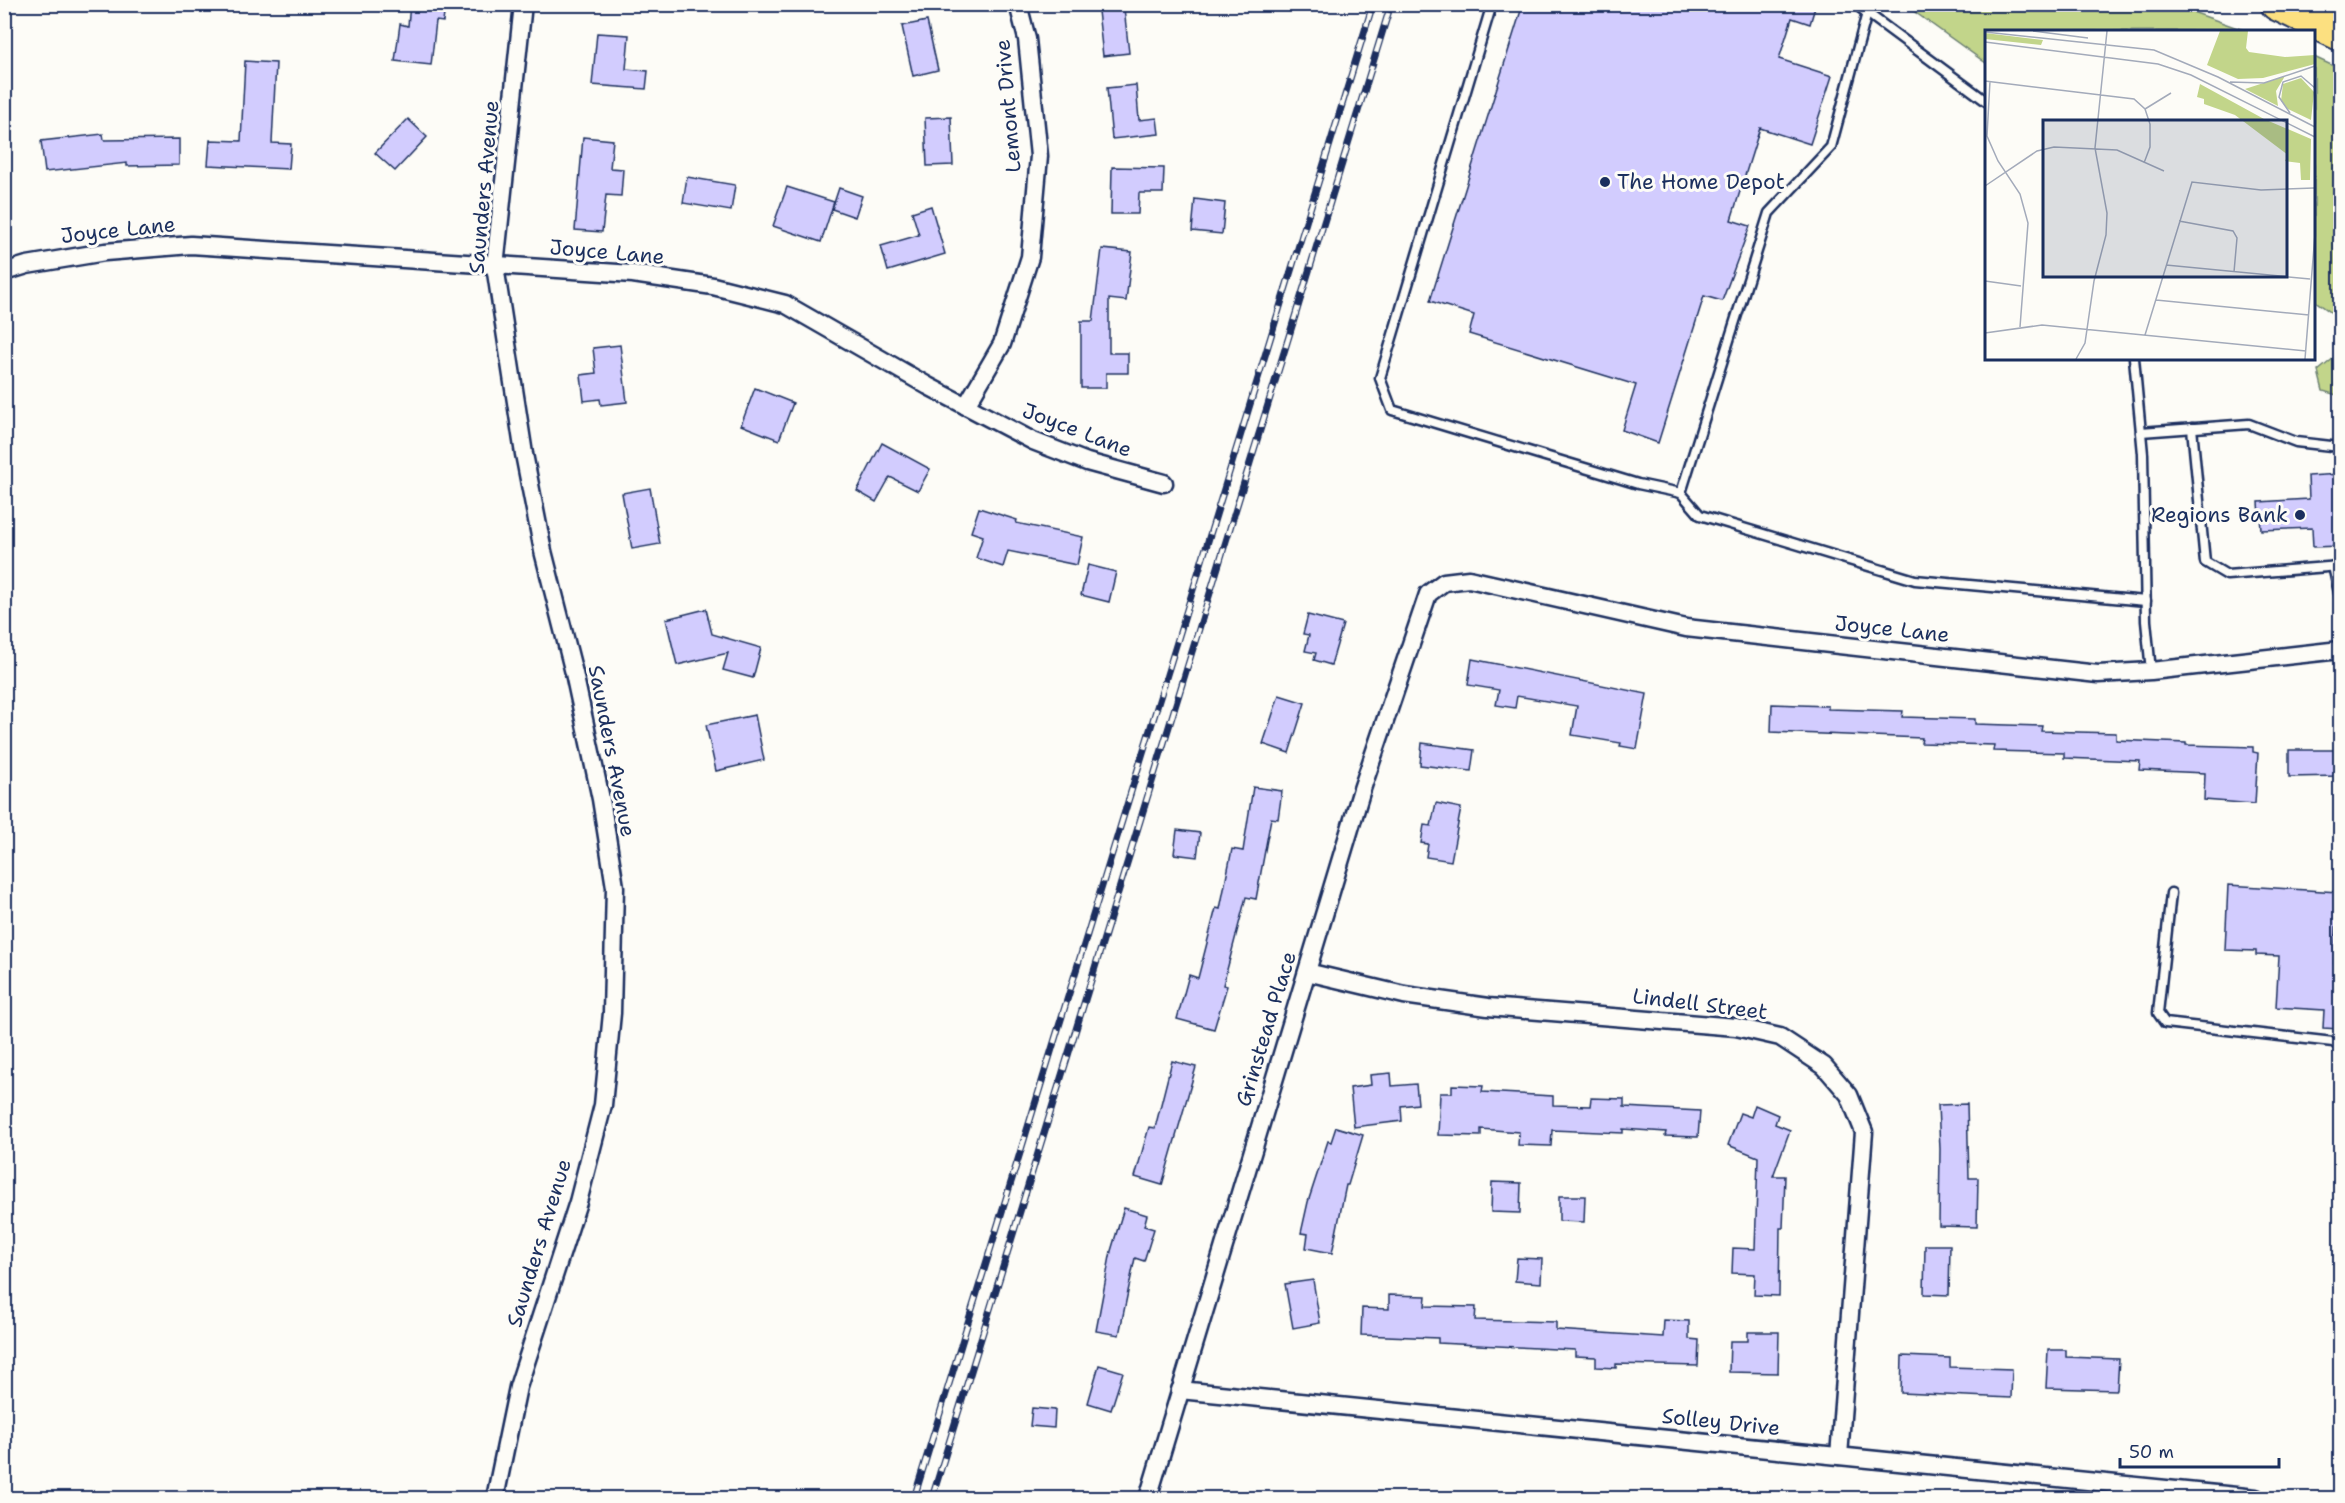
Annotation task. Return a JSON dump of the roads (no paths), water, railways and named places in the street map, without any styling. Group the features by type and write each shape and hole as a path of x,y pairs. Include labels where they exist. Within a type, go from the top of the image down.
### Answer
{"highway":[{"path":"2277,4 2340,34"}],"street":[{"name":"Saunders Avenue","path":"495,1498 518,1387 578,1202 603,1105 612,1013 615,887 601,799 574,673 543,550 524,454 495,266 523,4"},
{"name":"Lemont Drive","path":"966,406 1002,344 1030,257 1039,156 1027,39 1018,4"},
{"name":"Joyce Lane","path":"4,272 27,265 105,252 190,245 633,274 713,286 785,304 1033,441 1087,462 1164,483"},
{"name":"Joyce Lane","path":"1444,582 1469,579 1686,628 2098,674 2151,671 2340,650"},
{"name":"Grinstead Place","path":"1148,1498 1362,789 1428,594 1444,582"},
{"name":"Lindell Street","path":"1307,972 1404,995 1488,1007 1736,1027 1780,1037 1824,1066 1849,1095 1864,1132 1839,1456"},
{"name":"Solley Drive","path":"1180,1390 2256,1498"}],"lane":[{"path":"1492,4 1380,378 1392,410 1638,484 1681,494 1700,514 1915,580 2146,601"},
{"path":"1855,4 1985,100"},
{"path":"1681,494 1769,213 1831,147 1868,13"},
{"path":"2134,360 2141,432 2145,506 2146,601 2151,671"},
{"path":"2141,432 2248,424 2296,442 2340,447"},
{"path":"2192,428 2205,562 2227,575 2337,566 2340,597"},
{"path":"2171,893 2158,1013 2165,1023 2333,1042 2340,1047"}],"railway":[{"path":"914,1498 1373,4"},
{"path":"932,1498 1391,4"}],"place":[{"name":"The Home Depot","path":"1605,182"},
{"name":"Regions Bank","path":"2300,515"}]}
